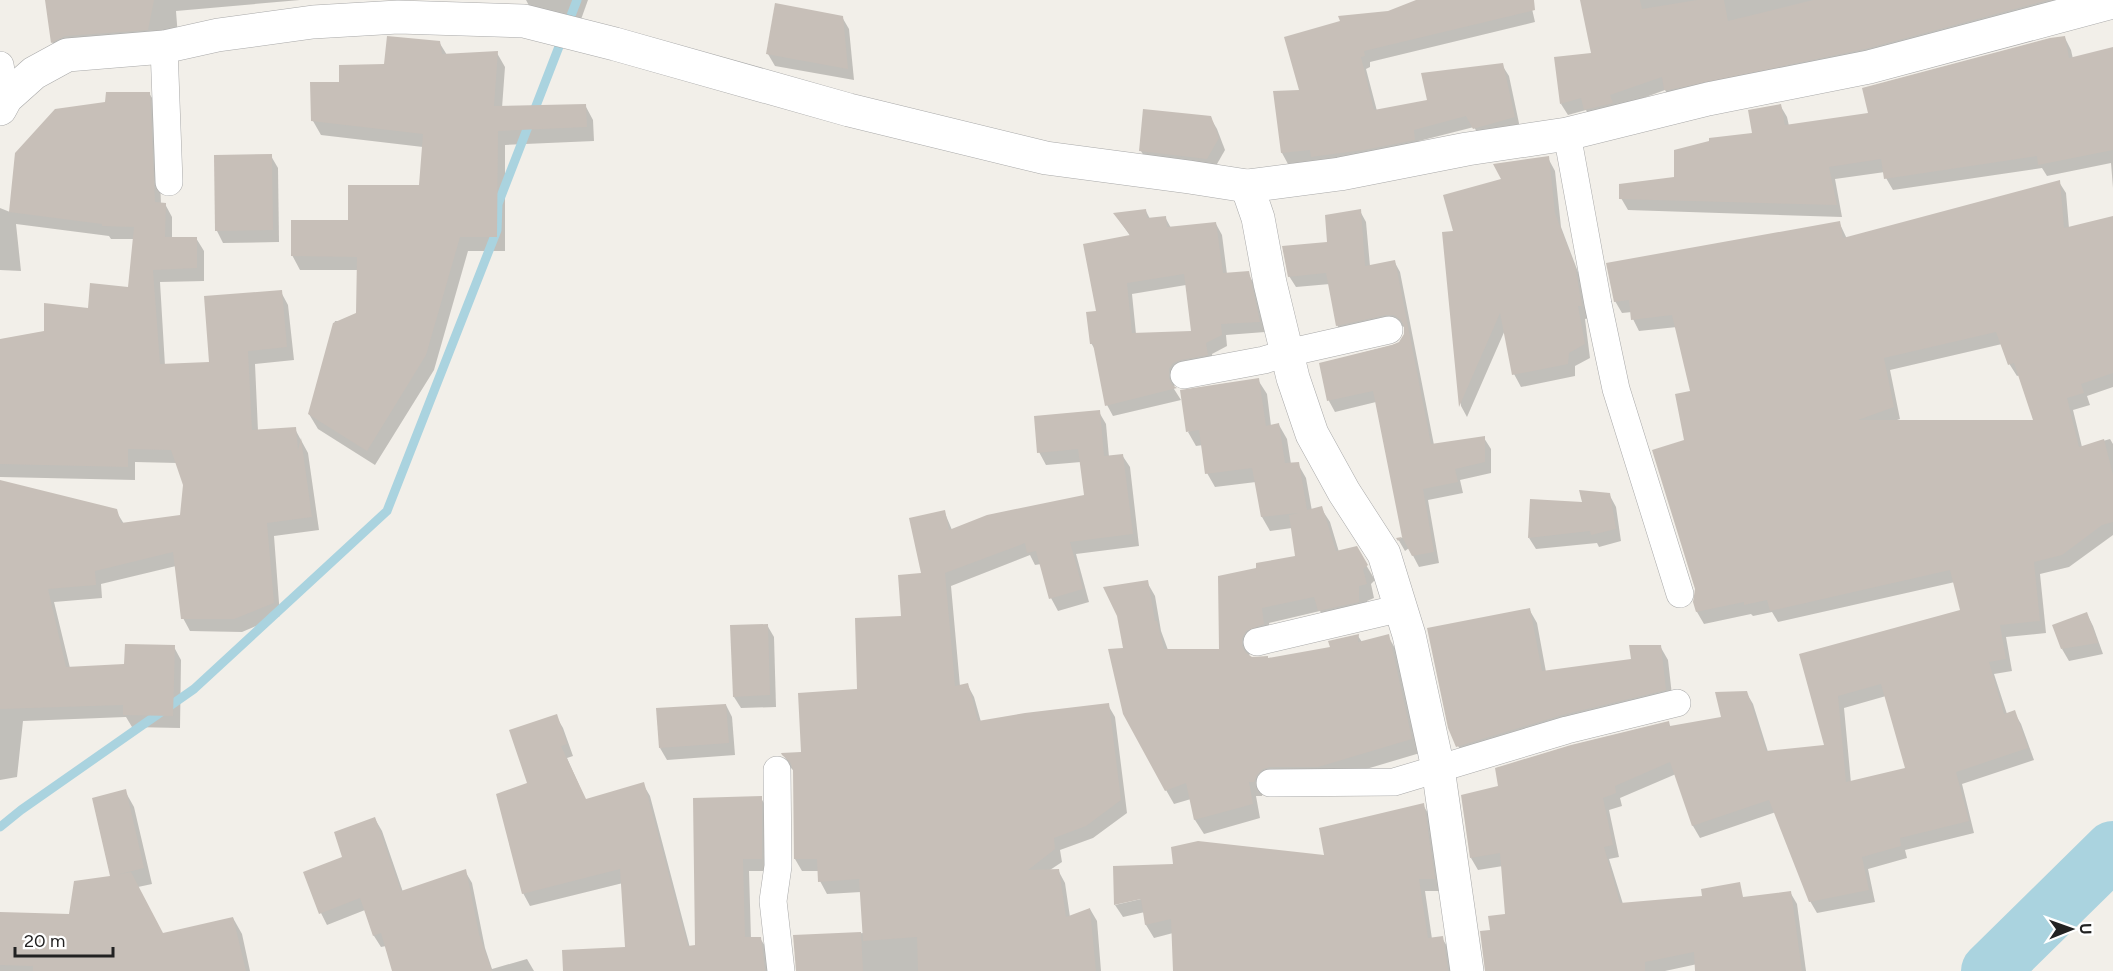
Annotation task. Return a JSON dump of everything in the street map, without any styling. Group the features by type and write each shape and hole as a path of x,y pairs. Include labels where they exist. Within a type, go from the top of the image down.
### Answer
{"street":[{"path":"3,104 34,73 67,55 164,47 218,35 313,22 398,17 524,21 615,44 849,110 1046,158 1247,186 1340,174 1467,149 1567,134 1708,99 1869,67 2113,2"},
{"path":"164,47 169,182"},
{"path":"0,65 3,104"},
{"path":"1567,134 1616,389 1680,594"},
{"path":"1247,186 1258,218 1270,283 1293,378 1312,434 1344,492 1384,554 1409,635 1438,768 1467,971"},
{"path":"1184,375 1264,360 1389,330"},
{"path":"1257,642 1401,608"},
{"path":"1270,783 1394,782 1567,730 1677,703"},
{"path":"777,770 778,866 773,901 781,971"}],"building":[{"path":"45,0 154,0 148,30 65,36 51,43"},
{"path":"1416,0 1534,0 1535,10 1364,51 1365,56 1361,57 1374,110 1427,100 1421,73 1503,63 1515,117 1473,129 1466,116 1414,130 1415,140 1364,150 1311,157 1310,150 1281,153 1273,91 1299,90 1284,37 1340,21 1338,16 1388,11"},
{"path":"1580,0 1640,0 1642,9 1697,0 1724,0 1728,21 1813,0 2048,0 1865,49 1668,90 1664,90 1662,77 1610,95 1613,103 1584,110 1581,98 1560,104 1554,57 1591,53"},
{"path":"775,3 843,16 848,69 766,54"},
{"path":"387,36 440,41 442,54 498,51 494,106 586,104 587,127 498,131 497,237 460,237 426,355 367,451 308,414 333,323 356,313 357,257 291,256 291,220 348,220 348,185 419,185 423,134 311,121 310,82 339,82 339,65 384,64"},
{"path":"2065,36 2069,58 2113,47 2113,150 2038,165 2037,156 1884,179 1881,159 1829,167 1837,205 1619,199 1619,184 1674,177 1674,150 1709,141 1709,138 1752,133 1748,110 1781,104 1785,125 1868,113 1862,88"},
{"path":"106,92 150,92 155,202 166,203 165,237 197,237 197,268 153,270 160,364 209,362 204,296 282,290 287,347 248,351 252,430 296,427 298,450 301,438 312,517 267,523 274,603 234,619 181,619 173,552 95,571 96,585 48,589 66,667 124,664 125,644 175,645 173,716 123,715 123,705 0,709 0,480 117,509 121,523 180,515 183,485 171,450 128,449 128,467 0,464 0,339 44,331 44,303 88,308 90,283 128,287 134,227 102,226 102,224 9,212 15,153 55,109 105,102"},
{"path":"1143,109 1211,116 1219,138 1207,159 1139,151"},
{"path":"272,154 273,230 215,231 214,155"},
{"path":"1549,156 1555,213 1575,266 1582,306 1578,306 1585,344 1569,353 1568,364 1512,375 1500,313 1459,407 1442,232 1453,231 1443,195 1501,179 1493,164"},
{"path":"2060,180 2064,228 2113,216 2113,373 2081,384 2084,393 2067,398 2079,447 2104,439 2113,475 2113,522 2102,525 2062,555 2034,562 2040,621 2000,625 2006,659 1989,662 2004,714 2015,710 2028,748 1956,772 1969,821 1900,838 1901,846 1862,857 1869,890 1809,902 1769,800 1692,826 1670,762 1615,786 1616,793 1603,798 1613,845 1604,847 1620,903 1702,896 1701,889 1740,882 1743,897 1791,891 1802,971 1695,971 1694,952 1645,962 1645,971 1485,971 1480,931 1490,930 1488,916 1505,914 1500,853 1470,858 1461,795 1498,786 1495,768 1571,745 1669,721 1670,726 1721,717 1715,692 1747,691 1766,751 1824,745 1799,654 1960,610 1950,570 1770,611 1767,600 1744,605 1744,602 1696,612 1693,602 1695,589 1652,450 1684,440 1675,394 1690,391 1672,315 1631,320 1629,300 1614,302 1606,263 1840,221 1843,238","holes":["1996,332 2008,365 2014,363 2033,420 1858,420 1894,407 1884,358","1881,684 1905,768 1846,782 1838,696"]},
{"path":"1146,209 1147,218 1166,216 1167,227 1216,222 1223,273 1249,271 1260,322 1221,324 1222,335 1206,343 1208,355 1173,363 1169,369 1169,378 1172,385 1177,388 1105,406 1093,344 1090,344 1086,312 1096,311 1083,244 1130,235 1113,213","holes":["1184,274 1191,331 1132,333 1127,283"]},
{"path":"1361,209 1365,266 1395,260 1431,444 1485,436 1485,462 1455,469 1458,482 1423,489 1434,552 1412,556 1402,537 1373,391 1327,401 1319,363 1399,342 1404,334 1404,326 1401,320 1394,315 1386,315 1336,326 1326,273 1288,277 1282,246 1327,242 1325,215"},
{"path":"1259,378 1266,426 1279,423 1285,463 1299,462 1307,510 1322,506 1336,551 1357,546 1368,565 1363,569 1367,584 1359,586 1359,602 1318,611 1314,597 1262,608 1264,624 1246,631 1242,638 1242,646 1252,657 1268,656 1268,658 1330,647 1328,641 1359,634 1358,642 1389,634 1412,739 1318,767 1263,769 1254,782 1249,782 1253,804 1194,820 1186,783 1165,791 1123,714 1108,649 1123,648 1117,616 1103,587 1148,580 1155,621 1157,621 1164,649 1219,649 1218,576 1256,568 1256,563 1295,556 1289,515 1298,513 1261,517 1252,468 1205,474 1199,430 1186,432 1180,390"},
{"path":"1100,410 1104,456 1123,454 1133,534 1070,542 1083,589 1049,599 1036,551 1027,553 1025,543 945,573 955,686 968,683 978,721 1109,703 1121,800 1086,826 1054,838 1055,849 1028,870 1059,869 1066,917 1090,908 1096,971 918,971 917,937 863,941 859,879 818,882 817,859 794,859 793,770 790,762 781,753 801,752 798,693 857,689 855,618 901,616 898,575 921,573 909,518 945,510 949,530 987,515 1084,495 1078,449 1037,453 1034,416"},
{"path":"1579,490 1610,493 1616,529 1591,535 1590,531 1528,538 1530,499 1582,502"},
{"path":"1530,608 1542,671 1631,659 1629,645 1661,645 1666,690 1562,715 1456,747 1448,728 1427,628"},
{"path":"2087,612 2098,643 2061,649 2052,625"},
{"path":"768,624 770,695 733,697 730,625"},
{"path":"726,704 729,743 659,748 656,708"},
{"path":"557,714 567,744 561,746 586,799 644,782 688,946 695,945 693,798 762,796 762,859 743,859 745,937 761,937 765,971 563,971 562,950 625,947 620,869 522,894 496,794 527,783 509,730"},
{"path":"126,789 144,868 116,875 131,872 163,933 233,917 246,971 33,971 33,966 0,965 0,912 69,914 74,881 110,876 92,798"},
{"path":"1424,803 1435,879 1419,879 1428,938 1443,936 1448,971 1173,971 1171,919 1145,925 1141,899 1114,905 1113,866 1173,864 1171,847 1198,841 1324,855 1319,828"},
{"path":"375,817 401,891 466,869 479,934 492,971 392,971 381,933 373,936 360,898 319,914 303,872 342,857 334,832"},
{"path":"861,932 863,971 796,971 793,935"}],"waterway":[{"path":"0,827 194,689 387,511 497,230 498,204 577,0"},
{"path":"1990,971 2113,850"}]}
